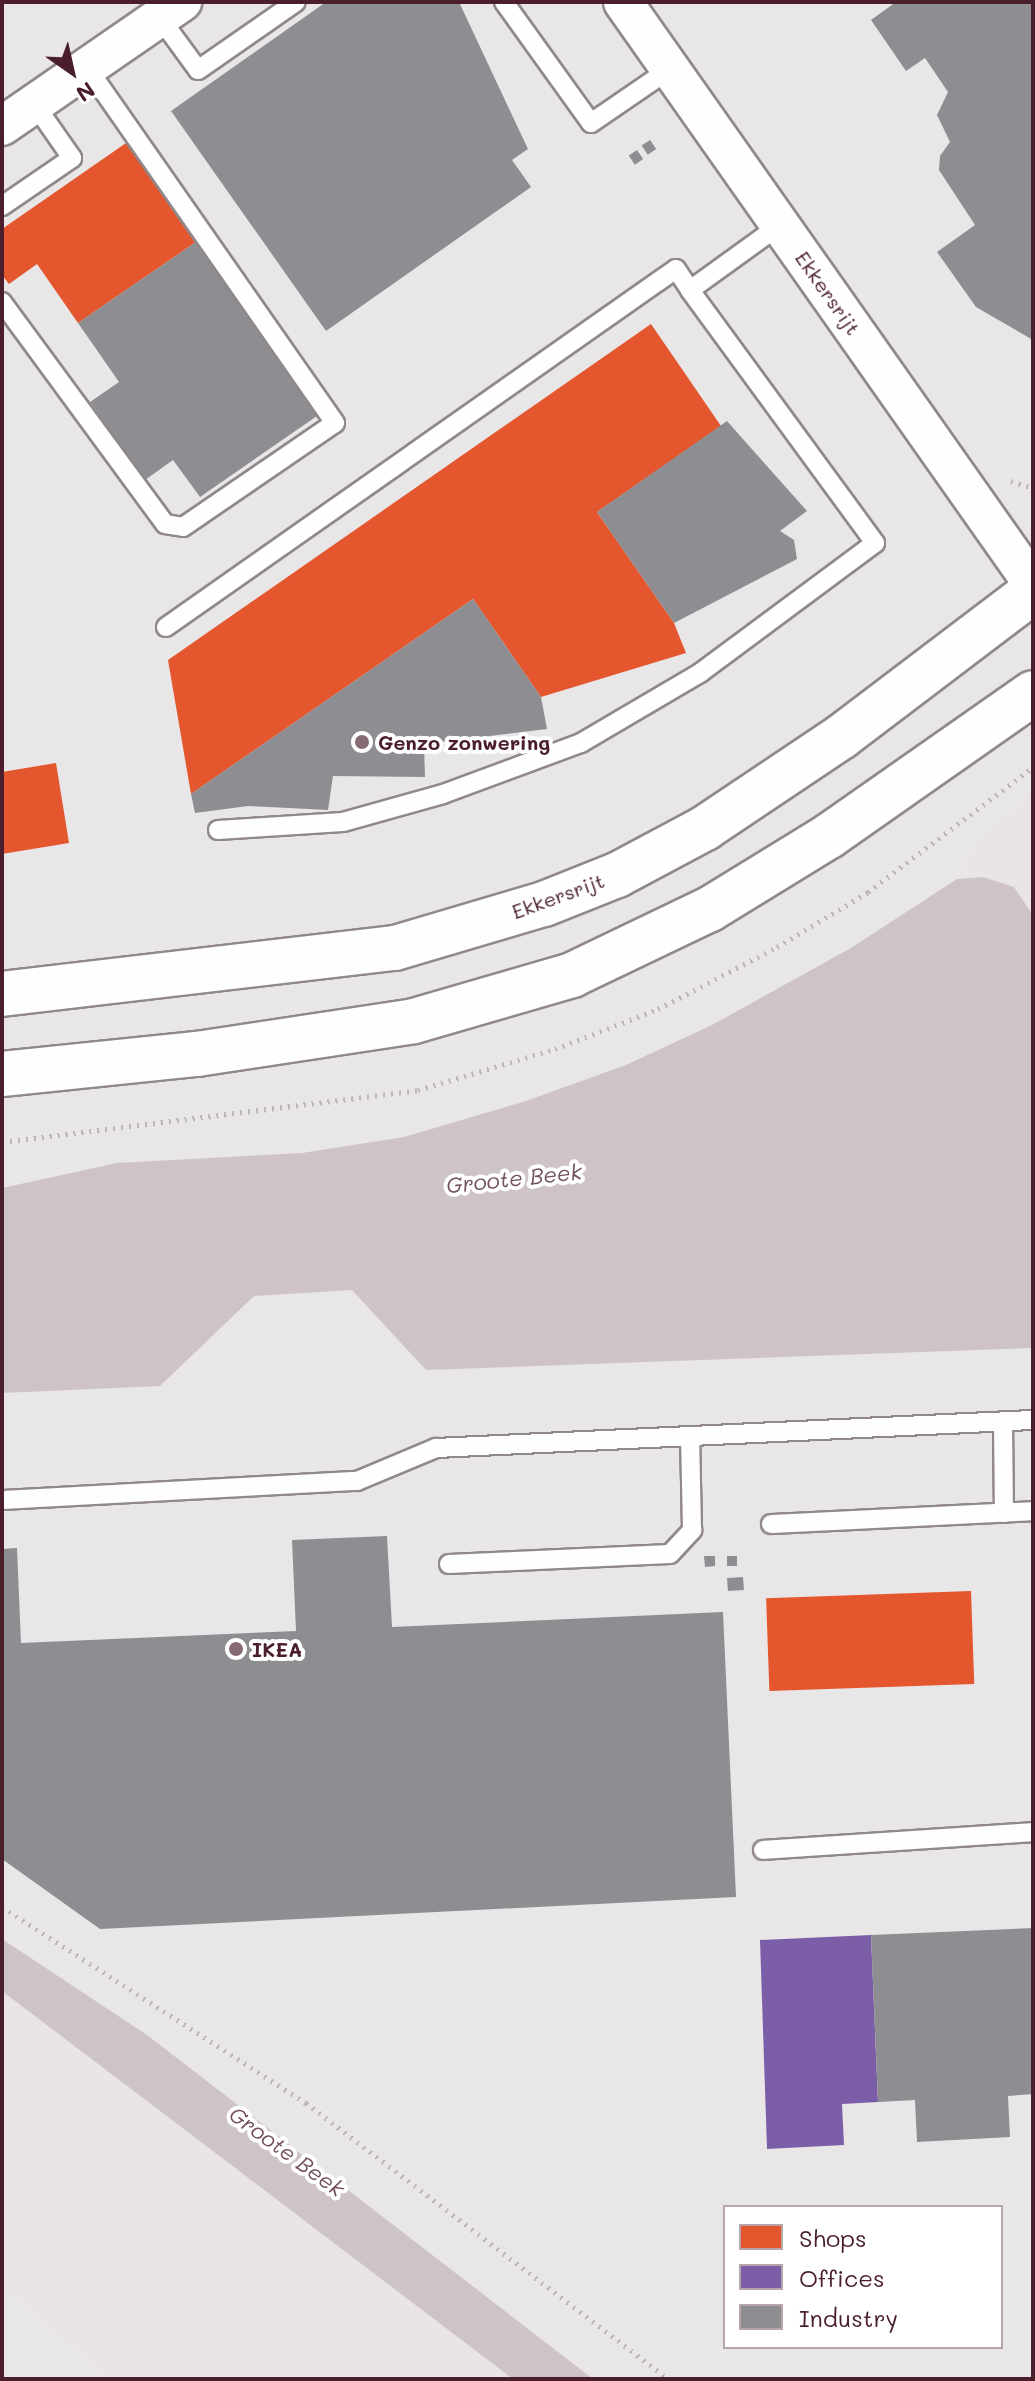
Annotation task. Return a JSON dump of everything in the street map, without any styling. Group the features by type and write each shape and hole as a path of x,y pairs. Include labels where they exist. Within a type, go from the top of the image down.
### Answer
{"main road":[{"name":"Ekkersrijt","path":"2,994 395,948 544,904 617,875 705,828 841,737 1033,591"},
{"path":"2,1074 197,1054 414,1021 572,975 724,901 829,836 1033,693"}],"street":[{"name":"Ekkersrijt","path":"623,2 1033,584"},
{"path":"2,126 171,10"}],"lane":[{"path":"171,10 198,70 296,2"},
{"path":"504,2 591,123 670,69"},
{"path":"2,302 165,524 183,527 335,423 87,68"},
{"path":"2,206 72,158 35,105"},
{"path":"690,290 780,225"},
{"path":"166,627 676,269 875,543 700,673 581,743 443,794 343,822 218,830"},
{"path":"2,1500 357,1481 436,1448 1033,1420"},
{"path":"1003,1421 1004,1513"},
{"path":"449,1564 670,1554 692,1530 690,1436"},
{"path":"771,1524 1033,1511"},
{"path":"763,1850 1033,1832"}],"path":[{"path":"2,1907 306,2103 668,2379"}],"shaded area":[{"path":"2,2 1033,2 1033,2379 2,2379"},
{"path":"1033,789 1033,915 1014,887 957,879 974,845"},
{"path":"2,1991 513,2379 110,2379 2,2287"}],"water":[{"name":"Groote Beek","path":"983,877 1014,887 1033,915 1033,1348 426,1370 352,1290 254,1296 160,1386 2,1393 2,1188 117,1163 302,1153 404,1137 526,1101 626,1065 712,1025 851,948 957,879"},
{"name":"Groote Beek","path":"2,1939 147,2035 593,2379 513,2379 2,1991"}],"building: Shops":[{"path":"126,143 196,242 78,323 37,264 9,284 2,275 2,229"},
{"path":"651,324 721,426 597,512 674,623 686,653 541,697 473,599 191,794 168,660"},
{"path":"56,763 69,843 2,854 2,772"},
{"path":"971,1591 974,1684 769,1691 766,1598"}],"building: Offices":[{"path":"871,1935 878,2102 842,2104 844,2145 767,2149 760,1940"}],"building: Industry":[{"path":"326,2 459,2 528,149 512,160 531,187 326,331 171,111"},
{"path":"896,2 1033,2 1033,340 976,307 937,252 975,225 939,170 940,156 950,142 937,115 948,92 925,58 906,71 871,20"},
{"path":"650,140 656,149 648,155 642,146"},
{"path":"637,150 643,159 635,165 629,156"},
{"path":"196,242 317,416 200,497 173,460 145,480 90,402 119,382 78,323"},
{"path":"727,421 807,511 780,531 794,540 797,559 674,623 597,512"},
{"path":"473,599 541,697 547,729 424,744 425,777 333,776 328,810 248,806 195,813 191,794"},
{"path":"387,1536 392,1627 723,1612 736,1897 100,1929 2,1859 2,1549 17,1548 21,1643 296,1631 292,1540"},
{"path":"704,1556 715,1556 715,1566 705,1567"},
{"path":"727,1556 737,1556 737,1566 727,1566"},
{"path":"743,1577 744,1590 728,1591 727,1578"},
{"path":"1033,1928 1033,2094 1008,2096 1010,2137 917,2142 915,2100 878,2102 871,1935"}],"place":[{"name":"Genzo zonwering","path":"362,742"},
{"name":"IKEA","path":"236,1649"}]}
